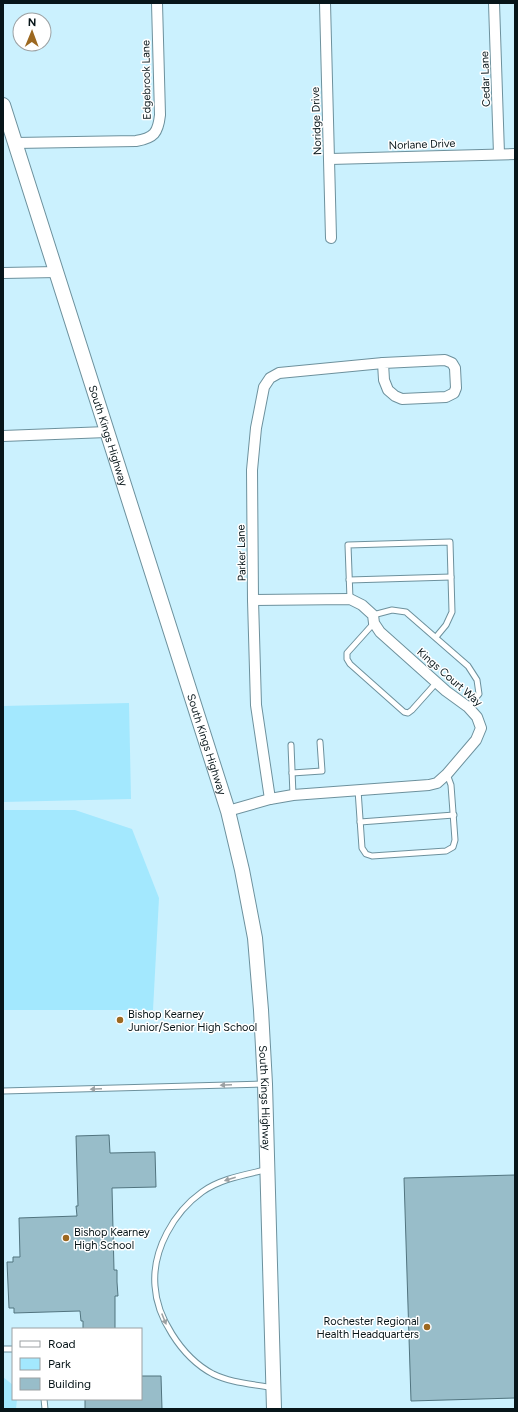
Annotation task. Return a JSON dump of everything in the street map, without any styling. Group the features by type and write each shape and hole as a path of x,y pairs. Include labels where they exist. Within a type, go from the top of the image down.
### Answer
{"main road":[{"name":"South Kings Highway","path":"3,105 228,811 242,870 255,938 261,1003 268,1170 274,1409"}],"street":[{"name":"Edgebrook Lane","path":"15,143 136,142 146,140 153,136 158,130 160,115 157,3"},
{"name":"Noridge Drive","path":"325,3 331,238"},
{"name":"Cedar Lane","path":"494,3 499,154"},
{"name":"Norlane Drive","path":"330,159 515,154"},
{"path":"3,273 57,272"},
{"name":"Parker Lane","path":"270,799 256,704 253,600 252,470 256,428 264,387 270,378 278,373 383,363 445,360 452,363 455,368 456,388 454,393 446,397 402,399 394,396 388,390 384,380 383,363"},
{"path":"3,436 107,432"},
{"path":"253,600 350,599"},
{"name":"Kings Court Way","path":"270,799 294,795 429,785 438,783 476,740 481,728 477,717 468,707 446,691 380,632 373,619 362,605 350,599"},
{"path":"228,811 270,799"}],"lane":[{"path":"350,599 348,545 450,542 452,612 446,625 436,637"},
{"path":"349,580 451,577"},
{"path":"437,682 412,710 408,713 404,712 350,664 347,659 347,653 373,619 392,610 406,612 468,666 477,680 478,694 468,707"},
{"path":"292,773 322,771 320,742"},
{"path":"291,745 294,795"},
{"path":"358,790 362,848 366,854 372,856 446,851 453,847 455,840 451,785 447,774"},
{"path":"360,822 454,815"},
{"path":"3,1091 265,1084"},
{"path":"268,1170 244,1175 216,1184 191,1200 180,1212 166,1234 156,1266 155,1286 164,1322 181,1348 191,1358 213,1374 229,1380 274,1388"}],"green space":[{"path":"129,703 131,799 3,802 3,706"},
{"path":"3,810 75,810 132,829 159,898 153,1010 3,1010"},
{"path":"3,1377 12,1384 12,1400 17,1400 16,1409 3,1409"}],"building":[{"name":"Bishop Kearney High School","path":"109,1135 110,1153 155,1152 156,1187 112,1188 114,1270 117,1270 118,1296 115,1296 115,1328 83,1328 83,1321 81,1321 80,1311 14,1313 14,1308 9,1308 7,1262 13,1262 13,1257 20,1257 19,1218 77,1216 76,1136"},
{"path":"515,1175 515,1398 411,1401 404,1178"},
{"path":"142,1376 161,1376 162,1409 85,1409 85,1400 142,1400"}],"place":[{"name":"Bishop Kearney Junior/Senior High School","path":"120,1020"},
{"name":"Bishop Kearney High School","path":"66,1238"},
{"name":"Rochester Regional Health Headquarters","path":"427,1327"}]}
